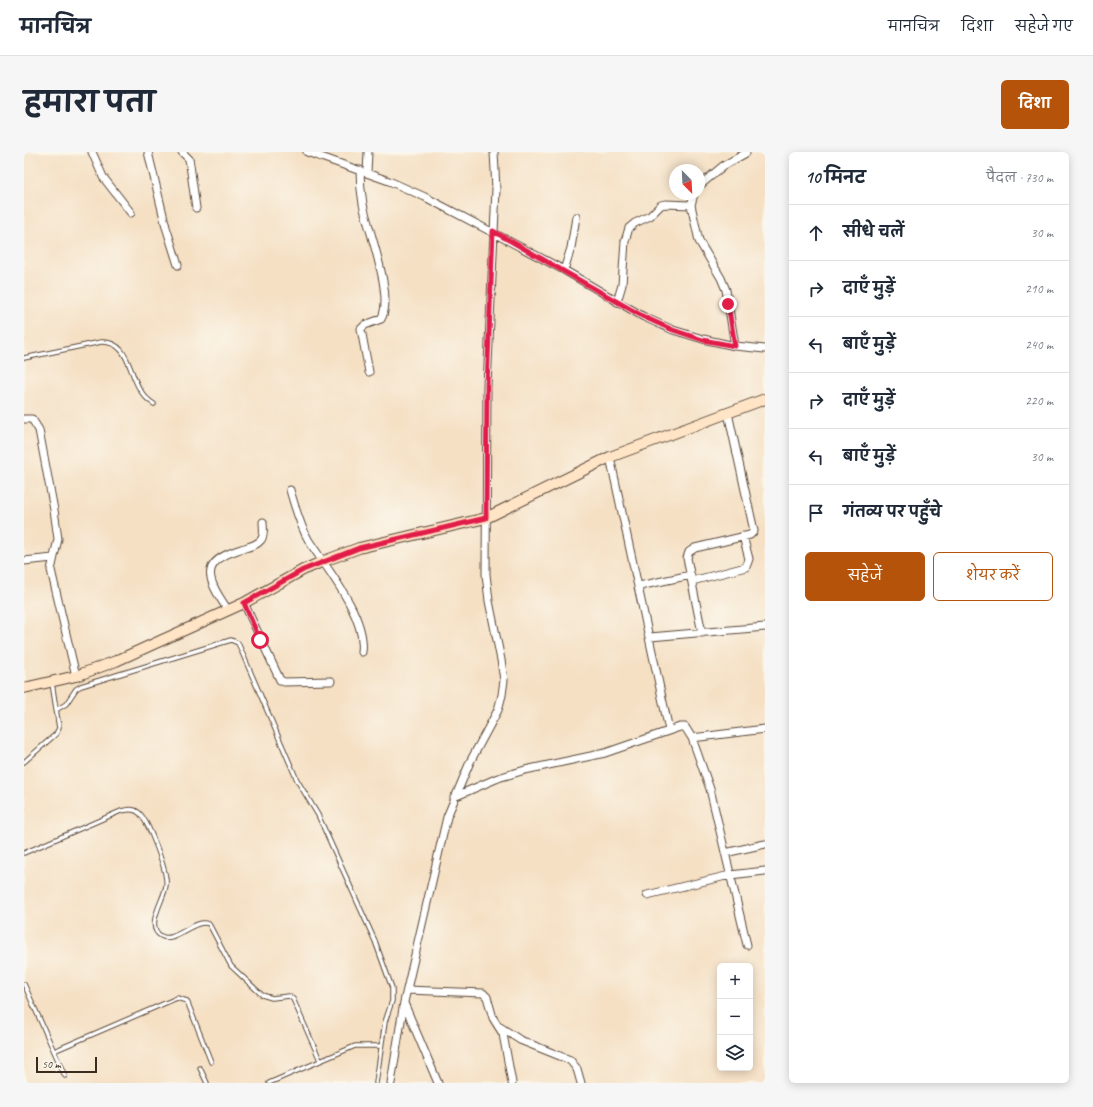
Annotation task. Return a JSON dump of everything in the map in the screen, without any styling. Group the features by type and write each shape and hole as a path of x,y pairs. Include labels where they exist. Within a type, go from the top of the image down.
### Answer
{"street":[{"path":"92,152 103,177 131,213"},
{"path":"148,152 166,227 178,265"},
{"path":"182,152 188,159 190,165 196,208"},
{"path":"307,152 368,173 425,197 493,231 564,270 644,317 673,330 703,340 735,346 765,349"},
{"path":"368,152 368,173"},
{"path":"391,1083 404,1002 440,842 454,797 470,762 498,710 504,680 489,601 486,574 487,386 496,189 494,152"},
{"path":"705,181 723,166 746,153"},
{"path":"360,170 363,203 383,278 386,303 381,318 378,321 365,325 361,329 369,372"},
{"path":"692,200 691,205 699,241 721,278 726,290 735,346"},
{"path":"617,302 622,285 625,241 629,228 635,223 650,216 661,205 691,205"},
{"path":"564,270 571,248 576,217"},
{"path":"24,688 76,676 116,661 244,603 303,570 359,548 486,518 610,456 765,399"},
{"path":"702,633 687,558 689,552 695,548 750,535 754,531 728,413"},
{"path":"24,419 32,419 35,422 40,437 58,539 52,558 51,570 76,676"},
{"path":"610,456 669,730"},
{"path":"290,490 305,534 337,581 355,618 361,640 362,652"},
{"path":"228,610 213,587 210,578 212,565 218,559 227,554 256,545 261,540 263,534 263,522"},
{"path":"639,586 691,578 746,567 748,559 743,536"},
{"path":"24,561 52,558"},
{"path":"244,603 280,680 284,682 331,681"},
{"path":"650,637 765,627"},
{"path":"454,797 505,776 525,770 605,753 669,730 685,727 692,738 710,788 747,945"},
{"path":"692,738 765,729"},
{"path":"725,853 765,844"},
{"path":"647,894 730,874 765,871"},
{"path":"407,990 484,993 487,997 493,1018 500,1027 520,1040 570,1060 577,1070 581,1083"},
{"path":"404,1002 438,1083"},
{"path":"500,1027 505,1042 512,1083"}],"lane":[{"path":"24,358 111,341 119,345 125,355 142,395 154,404"},
{"path":"56,710 71,700 74,692 81,686 231,640 238,643 281,739 297,780 318,815 371,934 392,988 392,1001 385,1022 376,1083"},
{"path":"24,762 56,734 59,728 52,682"},
{"path":"24,853 121,811 131,809 137,811 146,824 164,865 166,876 166,886 155,918 156,931 160,936 165,938 171,937 201,923 209,924 231,966 262,995 272,998 289,996 293,998 320,1060"},
{"path":"24,984 65,1076"},
{"path":"54,1051 177,998 187,1001 211,1062"},
{"path":"269,1083 355,1046 381,1046"},
{"path":"200,1068 207,1083"}],"route":[{"path":"260,640 244,603 303,570 359,548 486,518 488,464 487,386 493,231 564,270 604,295 644,317 673,330 703,340 735,346 728,304"}]}
